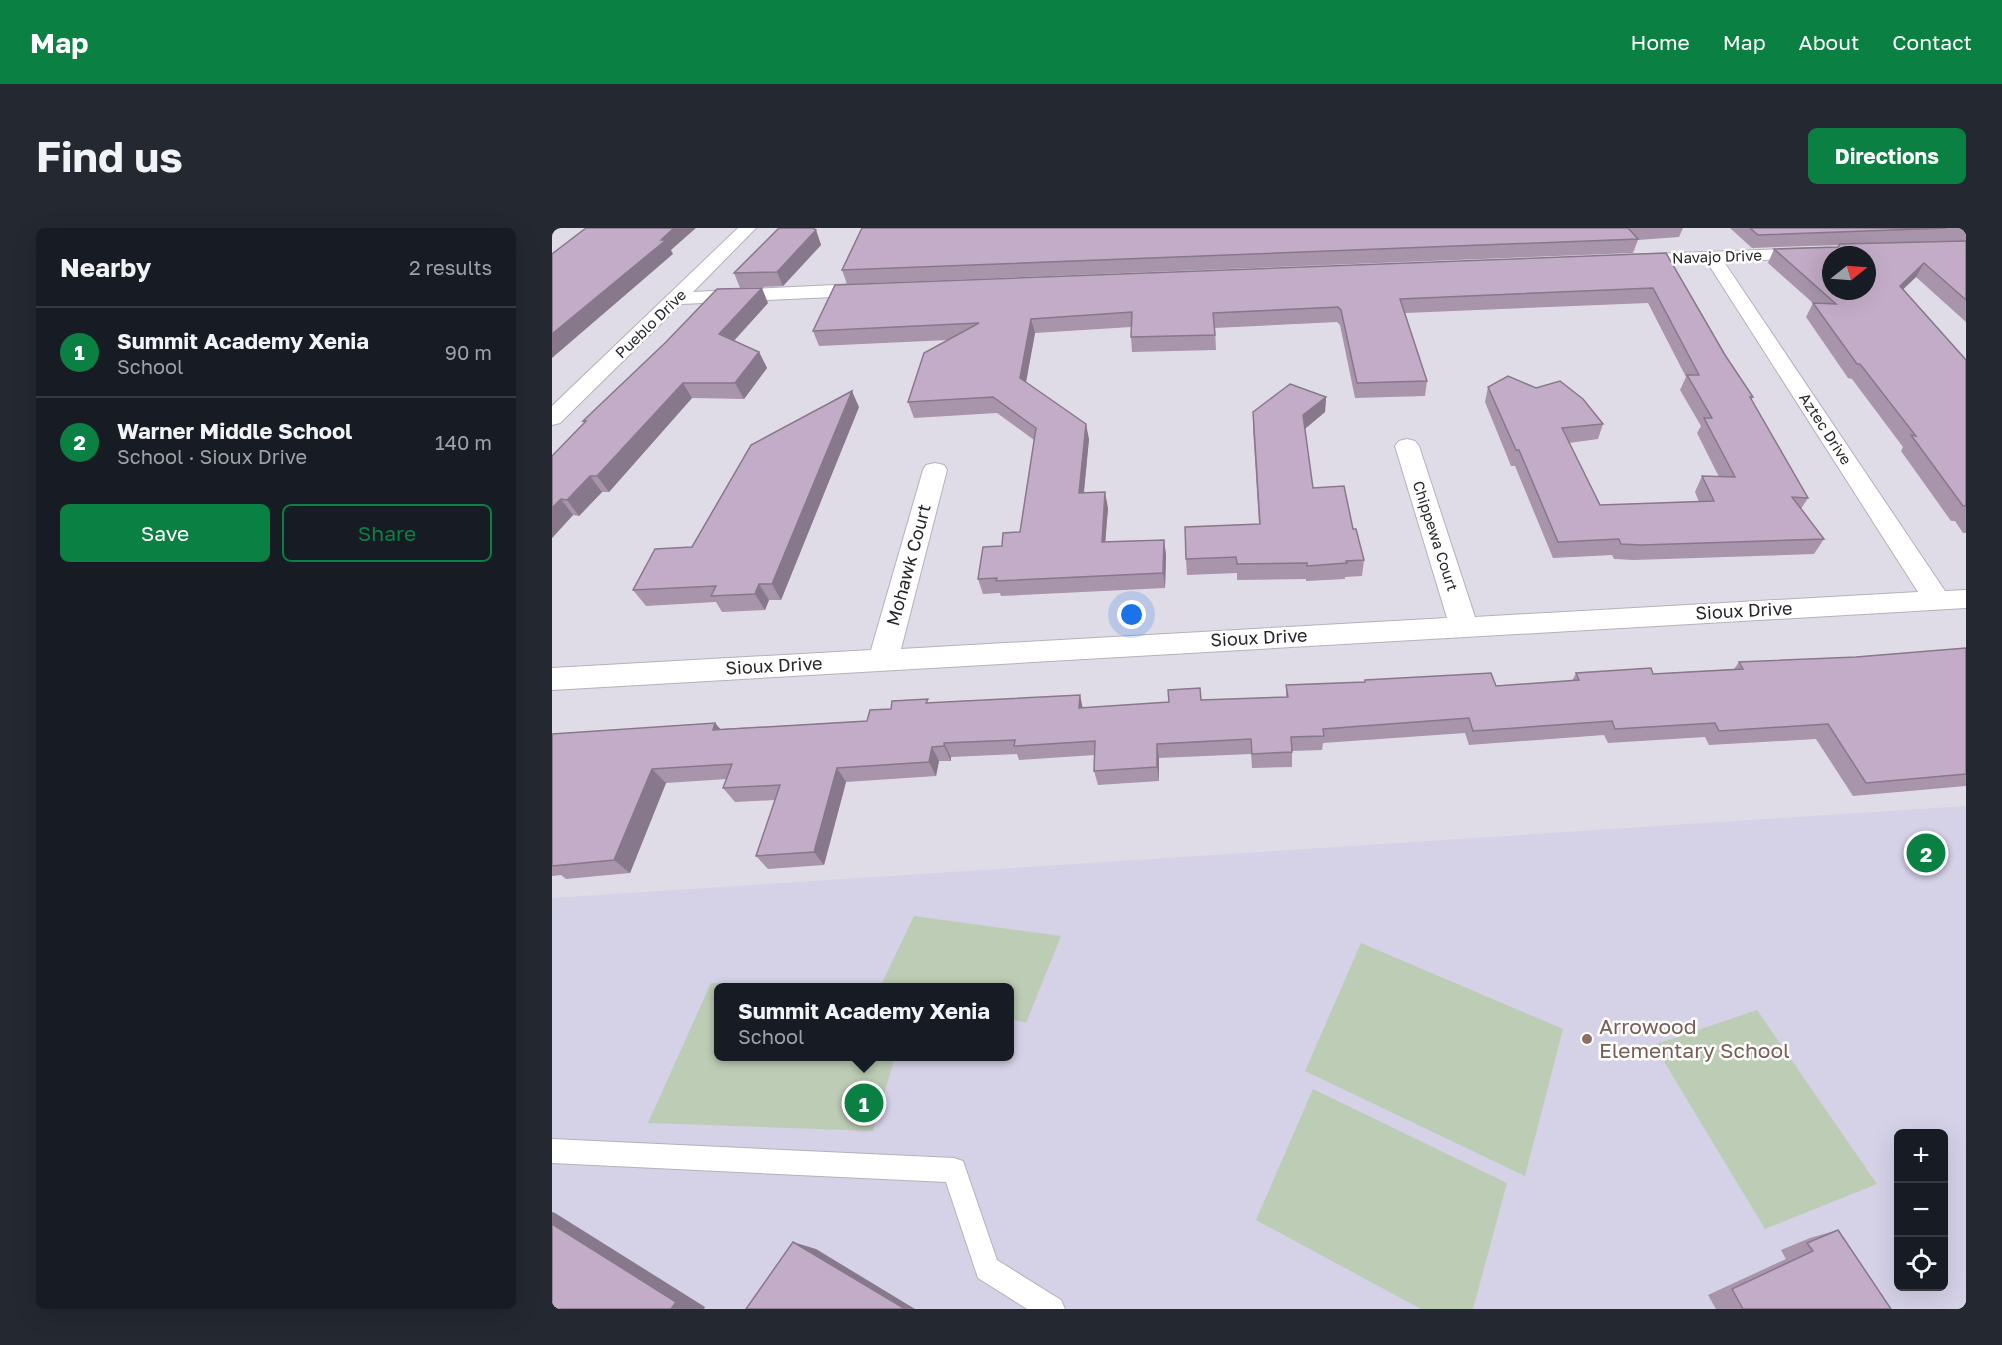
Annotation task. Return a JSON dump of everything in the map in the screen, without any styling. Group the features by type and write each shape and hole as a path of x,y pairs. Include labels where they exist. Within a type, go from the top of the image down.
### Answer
{"street":[{"name":"Pueblo Drive","path":"552,418 748,228"},
{"name":"Navajo Drive","path":"1605,261 1822,253"},
{"name":"Aztec Drive","path":"1712,257 1952,600"},
{"path":"677,298 891,289"},
{"name":"Chippewa Court","path":"1407,446 1464,627"},
{"name":"Mohawk Court","path":"883,660 934,470"},
{"name":"Sioux Drive","path":"552,679 1952,600"}],"lane":[{"path":"552,1151 954,1170 987,1269 1052,1309"}],"shaded area":[{"path":"1966,806 1966,1309 552,1309 552,898"}],"green space":[{"path":"914,916 1061,936 1026,1023 1014,1019 1014,983 882,983"},
{"path":"1361,943 1563,1029 1525,1176 1305,1071"},
{"path":"711,983 714,983 714,1061 894,1061 873,1131 648,1123"},
{"path":"1757,1010 1877,1184 1765,1229 1654,1045"},
{"path":"1313,1089 1507,1183 1473,1309 1421,1309 1256,1220"}],"building":[{"path":"586,228 674,228 661,240 666,240 552,334 552,254"},
{"path":"779,228 813,228 816,230 777,272 734,273"},
{"path":"862,228 1628,228 1638,239 842,270"},
{"path":"1750,228 1946,228 1758,235"},
{"path":"1966,241 1966,300 1924,263 1900,286 1966,360 1966,506 1963,506 1911,435 1916,436 1860,364 1857,364 1813,303 1836,304 1831,300 1876,300 1876,246 1839,246 1840,244"},
{"path":"1822,248 1822,292 1774,249"},
{"path":"1666,253 1725,355 1753,397 1750,397 1808,498 1792,497 1824,539 1641,545 1621,544 1619,539 1558,542 1519,450 1516,450 1488,387 1508,376 1536,388 1560,381 1583,399 1603,424 1562,428 1600,505 1714,501 1702,476 1735,477 1704,418 1712,418 1687,375 1699,375 1653,288 1400,299 1427,381 1357,383 1341,310 1338,307 1213,313 1215,335 1131,337 1132,312 1031,319 1020,378 1086,424 1079,493 1105,492 1102,542 1164,540 1163,573 996,581 997,578 978,579 983,547 1002,546 1003,533 1020,532 1036,428 993,397 908,402 924,353 979,323 813,331 835,285"},
{"path":"762,288 719,334 759,352 735,383 683,383 597,476 590,476 567,500 561,499 552,508 552,456 586,421 583,421 666,342 717,289"},
{"path":"1290,384 1326,397 1303,415 1313,488 1344,486 1353,529 1356,529 1364,560 1307,566 1307,563 1237,564 1236,557 1186,559 1185,527 1260,524 1253,412"},
{"path":"852,391 772,584 759,584 755,594 711,596 716,586 633,590 655,549 692,547 751,445"},
{"path":"1966,648 1966,774 1866,783 1828,724 1719,731 1715,723 1615,729 1612,721 1473,731 1469,718 1323,729 1324,736 1291,737 1292,752 1252,754 1251,739 1157,744 1157,767 1094,771 1095,741 1014,746 1015,740 944,743 944,746 932,747 929,762 837,768 814,852 756,856 780,785 723,788 732,764 652,769 614,860 552,866 552,734 715,723 713,730 867,721 870,710 891,709 892,701 928,699 926,703 1080,695 1079,708 1169,702 1168,690 1200,688 1201,700 1288,697 1286,685 1491,673 1496,686 1579,680 1576,673 1651,668 1653,674 1743,669 1739,662 1856,657"},
{"path":"552,1224 676,1302 671,1309 552,1309"},
{"path":"1838,1230 1891,1309 1743,1309 1732,1289 1813,1251 1807,1243"},
{"path":"793,1242 905,1309 746,1309"}],"place":[{"name":"Warner Middle School","path":"1926,853"},
{"name":"Arrowood Elementary School","path":"1587,1039"},
{"name":"Summit Academy Xenia","path":"864,1103"}]}
